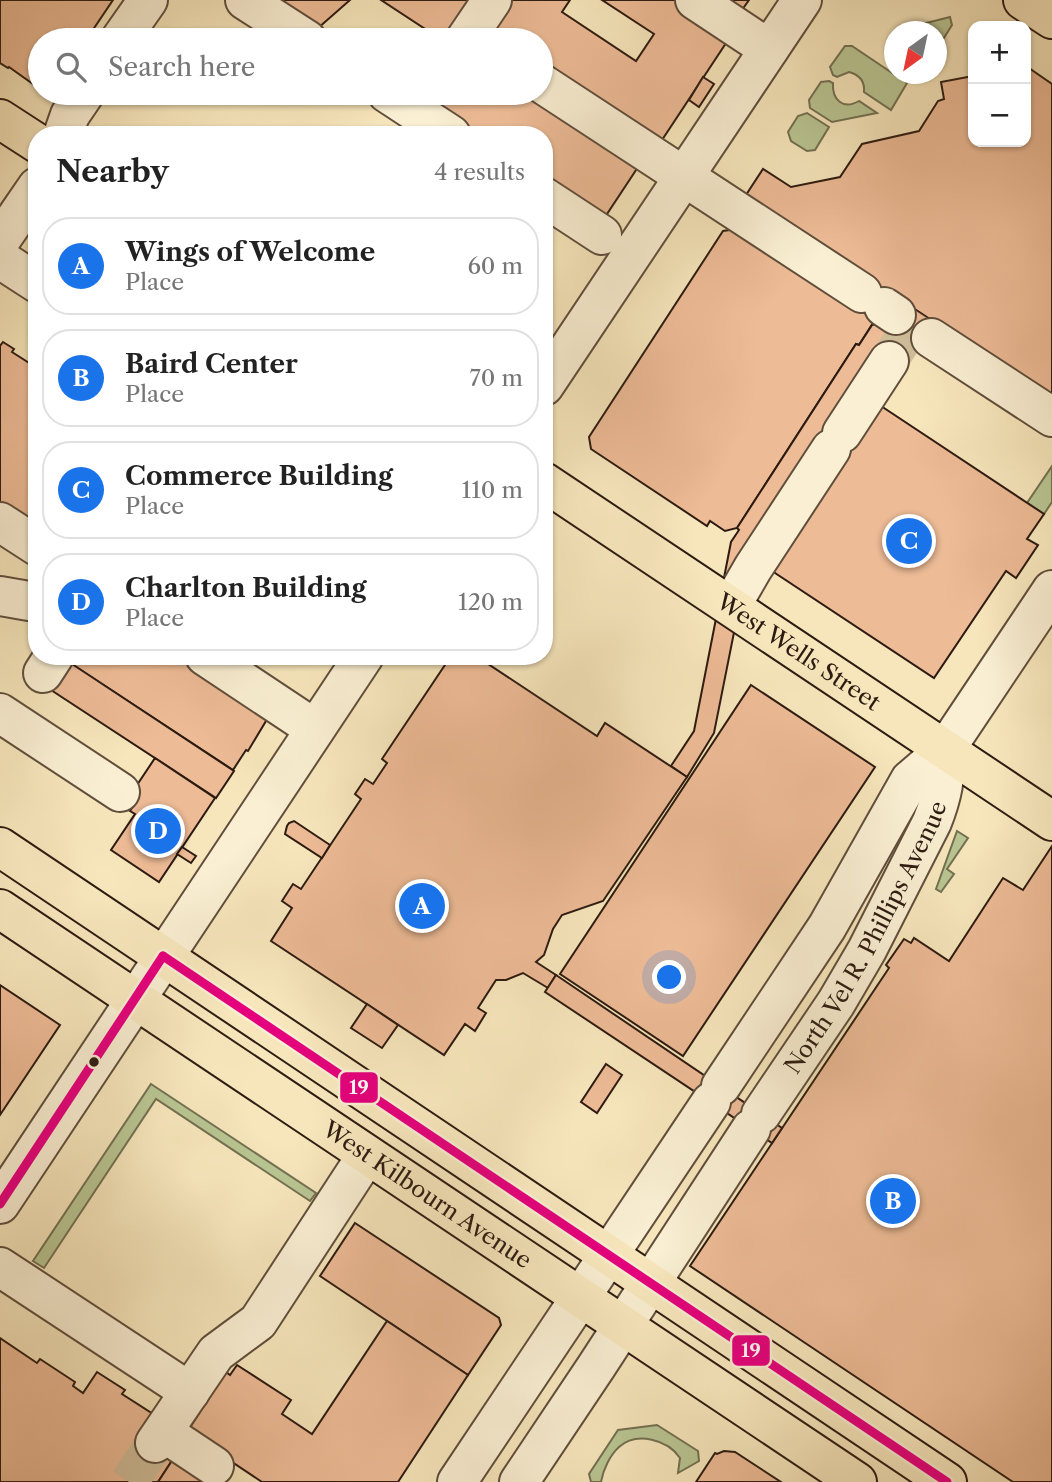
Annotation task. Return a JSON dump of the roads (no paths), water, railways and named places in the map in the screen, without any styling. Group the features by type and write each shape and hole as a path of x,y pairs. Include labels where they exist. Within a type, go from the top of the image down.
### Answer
{"main road":[{"path":"1023,0 1052,19"},
{"path":"0,119 28,137"},
{"name":"West Wells Street","path":"553,488 1052,821"},
{"path":"0,847 947,1482"},
{"name":"West Kilbourn Avenue","path":"0,909 857,1482"}],"street":[{"path":"128,28 148,0"},
{"path":"245,0 288,28"},
{"path":"475,28 492,0"},
{"path":"695,0 769,49"},
{"path":"553,373 802,0"},
{"path":"553,91 880,305"},
{"path":"66,126 77,105"},
{"path":"409,108 437,126"},
{"path":"0,240 28,200"},
{"path":"553,203 601,235"},
{"path":"0,259 28,277"},
{"path":"931,338 1052,417"},
{"path":"731,606 889,360"},
{"path":"0,522 28,540"},
{"name":"North Vel R. Phillips Avenue","path":"457,1482 827,927 910,780 945,750 1052,590"},
{"path":"219,665 315,729"},
{"path":"0,1204 357,665"},
{"path":"0,713 120,792"},
{"name":"North Vel R. Phillips Avenue","path":"519,1482 836,1003 867,950 932,822 946,775 945,750"},
{"path":"226,1474 159,1438 216,1353 258,1322 367,1154"},
{"path":"0,1267 190,1392"}],"tunnel":[{"path":"889,361 920,313"},
{"path":"129,1482 155,1443"}],"place":[{"name":"Commerce Building","path":"909,541"},
{"name":"Charlton Building","path":"158,831"},
{"name":"Wings of Welcome","path":"422,906"},
{"name":"Baird Center","path":"893,1201"}]}
